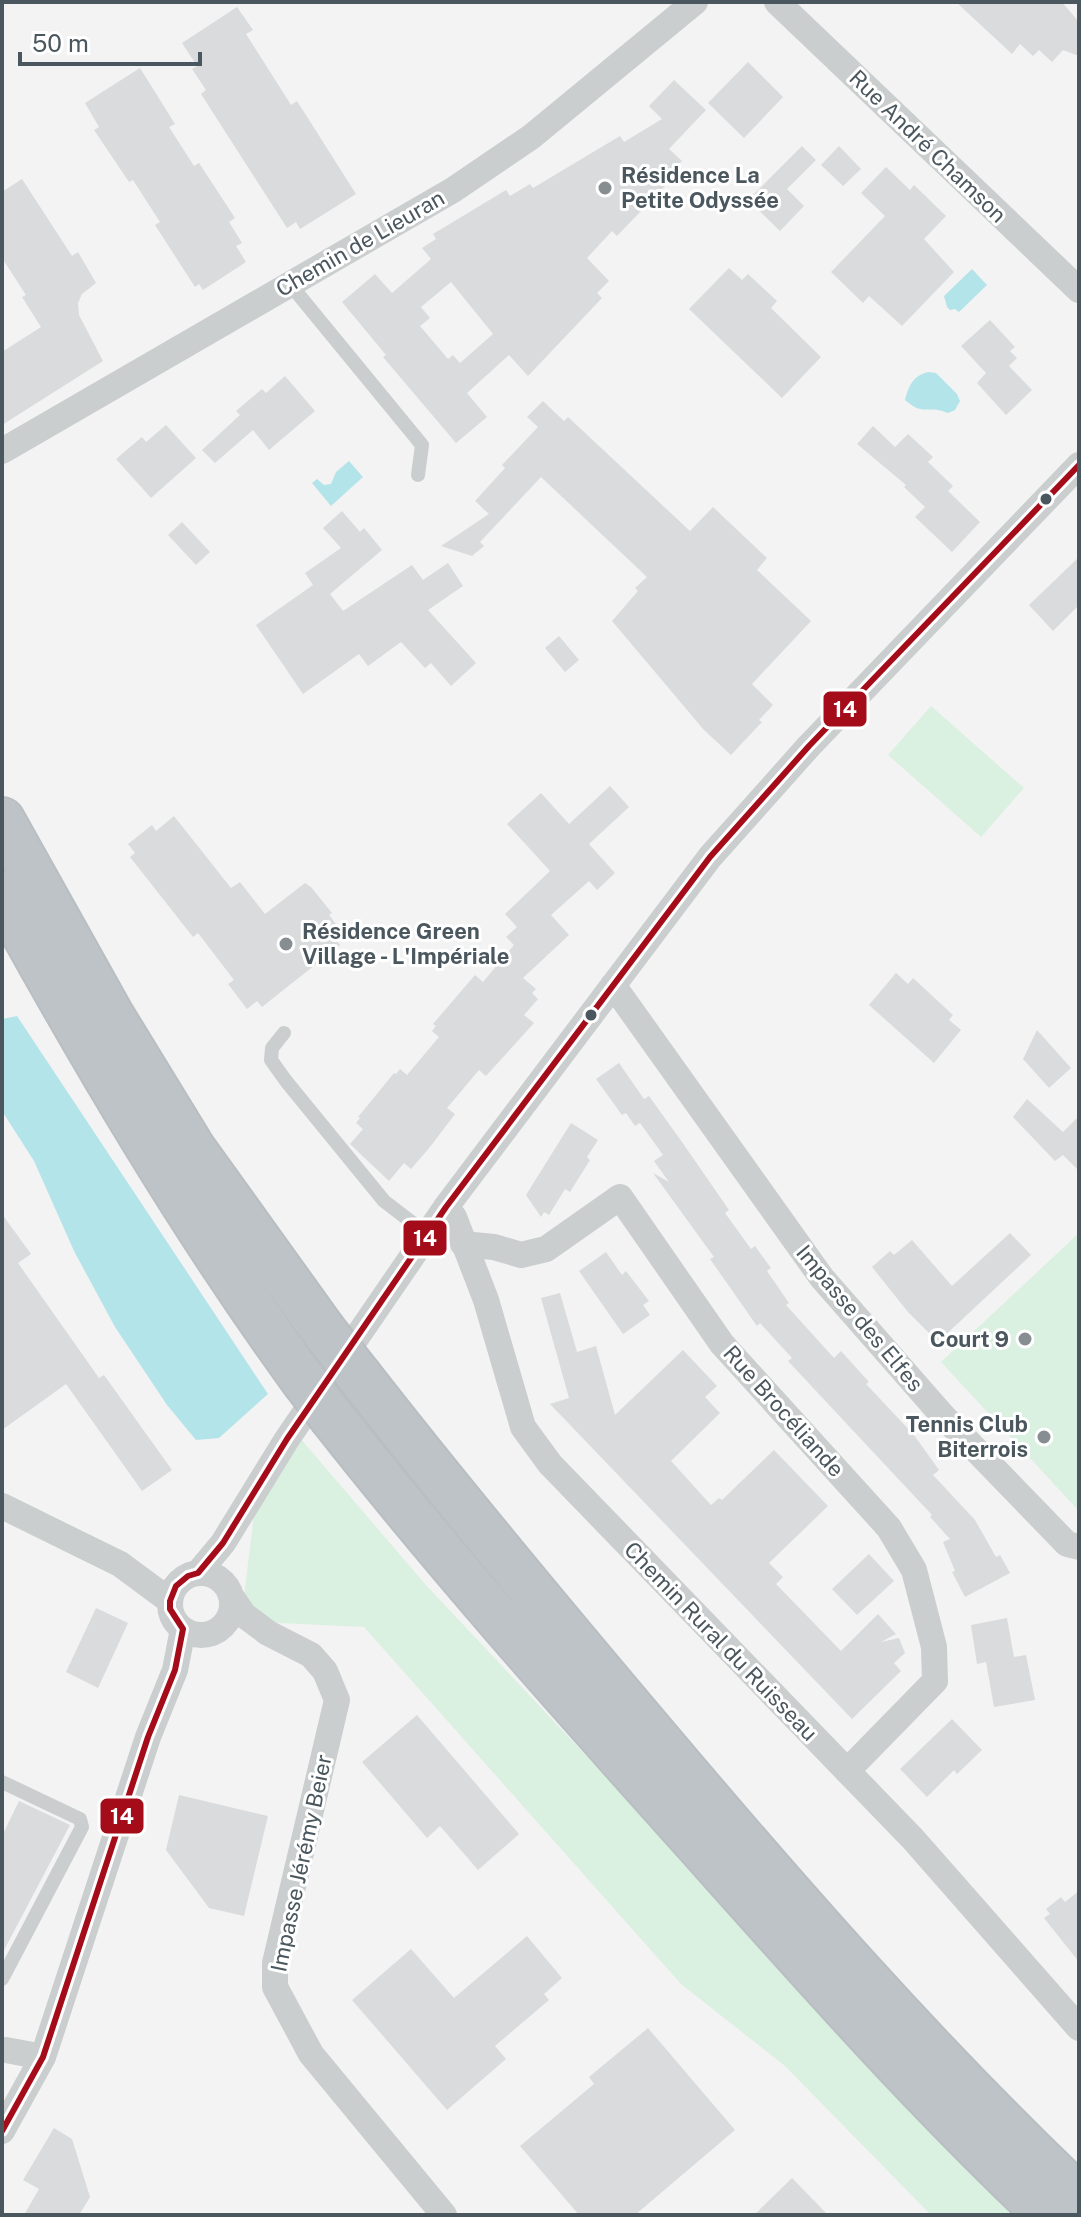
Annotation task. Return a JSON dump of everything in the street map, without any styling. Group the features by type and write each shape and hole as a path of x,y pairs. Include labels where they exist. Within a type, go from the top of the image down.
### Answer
{"highway":[{"path":"5,823 111,1015 178,1125 323,1330 476,1524 770,1873 883,2000 1079,2197"},
{"path":"2,894 66,1012 137,1132 278,1345 333,1419 463,1579 843,2007 950,2121 1047,2215"},
{"path":"2,956 193,1255 278,1345"}],"street":[{"name":"Chemin de Lieuran","path":"2,451 453,190 531,137 695,2"},
{"name":"Rue André Chamson","path":"777,2 1079,290"},
{"path":"205,1629 173,1617 170,1601 176,1586 193,1574 223,1543 287,1439 427,1234 613,985 710,857 789,768 1074,481"},
{"name":"Impasse des Elfes","path":"613,985 822,1278 943,1416 1067,1544 1079,1547"},
{"name":"Rue Brocéliande","path":"463,1244 494,1247 521,1255 546,1249 620,1197 722,1344 889,1528 914,1570 934,1647 935,1681 847,1771"},
{"name":"Chemin Rural du Ruisseau","path":"446,1207 454,1217 486,1300 523,1427 550,1464 913,1839 1079,2028"},
{"path":"2,2131 43,2057 148,1737 175,1670 205,1629 228,1617 230,1548 250,1498"},
{"path":"2,1506 120,1564 170,1601"},
{"path":"120,1564 214,1576 228,1591"},
{"name":"Impasse Jérémy Beier","path":"228,1591 244,1615 268,1633 311,1655 325,1671 337,1700 275,1963 275,1987 311,2054 444,2215"},
{"name":"Impasse Jérémy Beier","path":"205,1629 268,1633"},
{"path":"4,2049 43,2057"}],"lane":[{"path":"289,283 422,445 418,475"},
{"path":"284,1033 272,1048 271,1060 384,1201 427,1234"},
{"path":"2,1782 69,1811 80,1819 82,1827 4,1971"}],"green space":[{"path":"931,706 1024,788 981,837 888,755"},
{"name":"Tennis Club Biterrois","path":"1079,1233 1079,1511 941,1362"},
{"path":"300,1438 425,1584 1017,2215 931,2215 785,2066 681,1984 364,1627 241,1621 254,1515"}],"water":[{"path":"972,269 987,285 959,312 950,310 944,296"},
{"path":"928,372 936,373 957,394 960,401 955,410 948,413 921,409 905,400 912,382"},
{"path":"349,461 363,477 331,506 312,483 317,479 324,485 331,484 336,472"},
{"path":"17,1016 268,1394 219,1438 196,1440 167,1405 115,1327 74,1251 34,1161 2,1111 2,1019"}],"building":[{"path":"956,2 1062,2 1079,22 1079,56 1063,50 1052,62 1039,50 1033,56 1020,44 1012,54"},
{"path":"237,7 253,30 246,34 291,105 297,101 356,194 300,229 296,222 287,228 201,94 206,90 192,69 197,66 182,43"},
{"path":"748,62 783,97 744,138 708,103"},
{"path":"140,68 175,124 169,127 194,166 199,163 235,218 229,222 242,243 236,246 246,262 203,290 199,284 195,287 155,225 160,222 133,180 129,182 94,130 99,127 85,103"},
{"path":"674,80 706,110 669,149 682,161 663,181 667,184 617,236 612,231 587,258 609,281 597,293 602,298 528,376 509,355 467,393 487,417 456,443 383,357 386,355 342,302 375,274 392,293 431,259 422,248 436,239 433,234 506,190 510,196 530,184 533,188 620,136 624,142 662,119 649,106","holes":["451,282 493,334 460,363 453,355 448,359 420,326 430,318 421,307"]},
{"path":"802,146 816,160 787,189 804,206 780,231 748,200"},
{"path":"839,146 861,169 843,186 821,165"},
{"path":"886,167 910,190 914,185 946,216 924,239 954,272 902,326 869,296 863,303 831,272 885,216 861,193"},
{"path":"22,179 72,256 78,252 96,283 82,294 78,303 79,315 103,361 2,425 2,352 41,327 22,297 26,295 2,258 2,192"},
{"path":"729,268 742,280 748,274 777,301 771,308 821,357 782,398 689,309"},
{"path":"990,320 1015,347 1010,351 1017,358 1009,366 1032,390 1006,415 977,383 986,373 961,346"},
{"path":"285,376 315,411 269,450 253,430 215,463 202,450 240,415 236,411 262,389 266,393"},
{"path":"543,401 564,421 568,417 690,531 713,507 767,558 757,570 811,621 752,684 773,705 759,720 762,722 731,755 704,730 612,621 638,591 635,588 647,577 541,477 480,542 484,546 472,556 441,546 489,514 475,501 505,468 502,465 538,427 527,417"},
{"path":"166,425 196,458 151,498 116,459 142,437 146,442"},
{"path":"873,426 895,447 908,434 933,457 928,462 953,486 948,491 980,522 952,552 915,517 925,507 904,487 906,485 857,444"},
{"path":"342,511 360,532 364,528 382,550 330,594 343,611 412,565 423,580 448,563 463,586 428,610 476,663 451,686 431,663 425,668 401,642 368,666 359,654 303,694 256,625 313,585 305,573 341,548 323,528"},
{"path":"182,522 210,552 196,565 168,535"},
{"path":"1079,557 1079,605 1053,631 1029,605"},
{"path":"559,636 579,660 565,672 545,648"},
{"path":"610,786 629,807 589,844 615,873 597,890 589,881 551,915 569,935 523,978 536,989 532,993 538,999 524,1015 534,1023 486,1076 479,1070 447,1108 455,1114 430,1147 411,1169 404,1163 389,1181 350,1144 363,1129 356,1123 358,1117 394,1073 400,1069 407,1075 439,1037 432,1031 436,1026 433,1024 475,975 483,982 514,945 506,937 517,927 505,914 550,871 507,824 541,793 569,824"},
{"path":"174,816 231,888 240,882 265,914 305,883 332,913 329,915 343,933 336,939 340,945 262,1007 257,1001 247,1009 228,984 234,980 198,933 193,937 130,857 135,853 128,844 152,825 156,831"},
{"path":"896,973 908,984 913,978 953,1015 949,1020 961,1030 934,1063 869,1005"},
{"path":"1037,1030 1071,1068 1049,1088 1023,1059"},
{"path":"619,1063 644,1099 649,1096 682,1142 729,1210 725,1213 751,1249 755,1246 771,1268 767,1271 789,1303 786,1305 834,1358 841,1351 869,1382 866,1384 914,1435 939,1470 933,1475 975,1520 996,1557 1000,1555 1010,1573 965,1597 952,1572 955,1571 943,1542 950,1539 930,1517 932,1515 788,1361 792,1358 760,1323 757,1326 710,1259 714,1257 653,1173 669,1182 654,1161 663,1155 640,1123 635,1126 626,1113 622,1115 596,1079"},
{"path":"1027,1099 1063,1132 1079,1116 1079,1171 1063,1155 1055,1161 1013,1117"},
{"path":"571,1123 598,1140 587,1157 590,1160 570,1192 565,1189 549,1215 544,1212 541,1217 526,1195"},
{"path":"2,1214 31,1254 18,1263 99,1378 104,1375 172,1470 142,1491 66,1384 2,1430"},
{"path":"1010,1233 1031,1255 938,1342 908,1312 872,1267 890,1251 894,1255 912,1240 952,1286"},
{"path":"606,1252 622,1275 626,1271 649,1301 643,1305 650,1315 623,1334 579,1271"},
{"path":"560,1293 577,1352 596,1346 615,1415 683,1350 717,1386 705,1397 720,1413 671,1461 711,1505 719,1498 722,1500 774,1450 828,1506 769,1563 783,1577 776,1584 841,1651 878,1614 896,1634 881,1642 899,1638 905,1653 894,1663 901,1671 852,1719 550,1404 569,1398 541,1298"},
{"path":"869,1554 894,1581 857,1615 832,1589"},
{"path":"96,1608 128,1623 98,1688 66,1672"},
{"path":"1007,1618 1014,1657 1026,1655 1035,1700 994,1707 986,1662 977,1664 971,1625"},
{"path":"417,1715 519,1834 478,1870 440,1826 427,1838 362,1762"},
{"path":"952,1719 982,1750 957,1774 954,1770 927,1797 900,1769"},
{"path":"179,1795 268,1816 244,1916 209,1908 166,1850"},
{"path":"19,1801 70,1825 2,1954 2,1836"},
{"path":"1079,1891 1079,1962 1044,1918 1050,1914 1046,1909 1061,1897 1065,1902"},
{"path":"527,1936 562,1978 544,1994 549,2000 495,2046 506,2059 447,2110 352,2000 411,1949 454,1998"},
{"path":"648,2028 735,2130 635,2215 579,2215 520,2146 594,2084 589,2077"},
{"path":"54,2128 72,2139 90,2197 79,2215 24,2215 39,2189 23,2180"},
{"path":"792,2178 828,2215 754,2215"}],"transit line":[{"name":"14","path":"2,2131 43,2057 148,1737 175,1670 183,1629 170,1609 176,1586 188,1576 198,1573 223,1543 287,1439 446,1207 710,857 809,746 1079,465"}],"place":[{"name":"Résidence La Petite Odyssée","path":"605,188"},
{"name":"Résidence Green Village - L'Impériale","path":"286,944"},
{"name":"Court 9","path":"1025,1339"},
{"name":"Tennis Club Biterrois","path":"1044,1437"}]}
